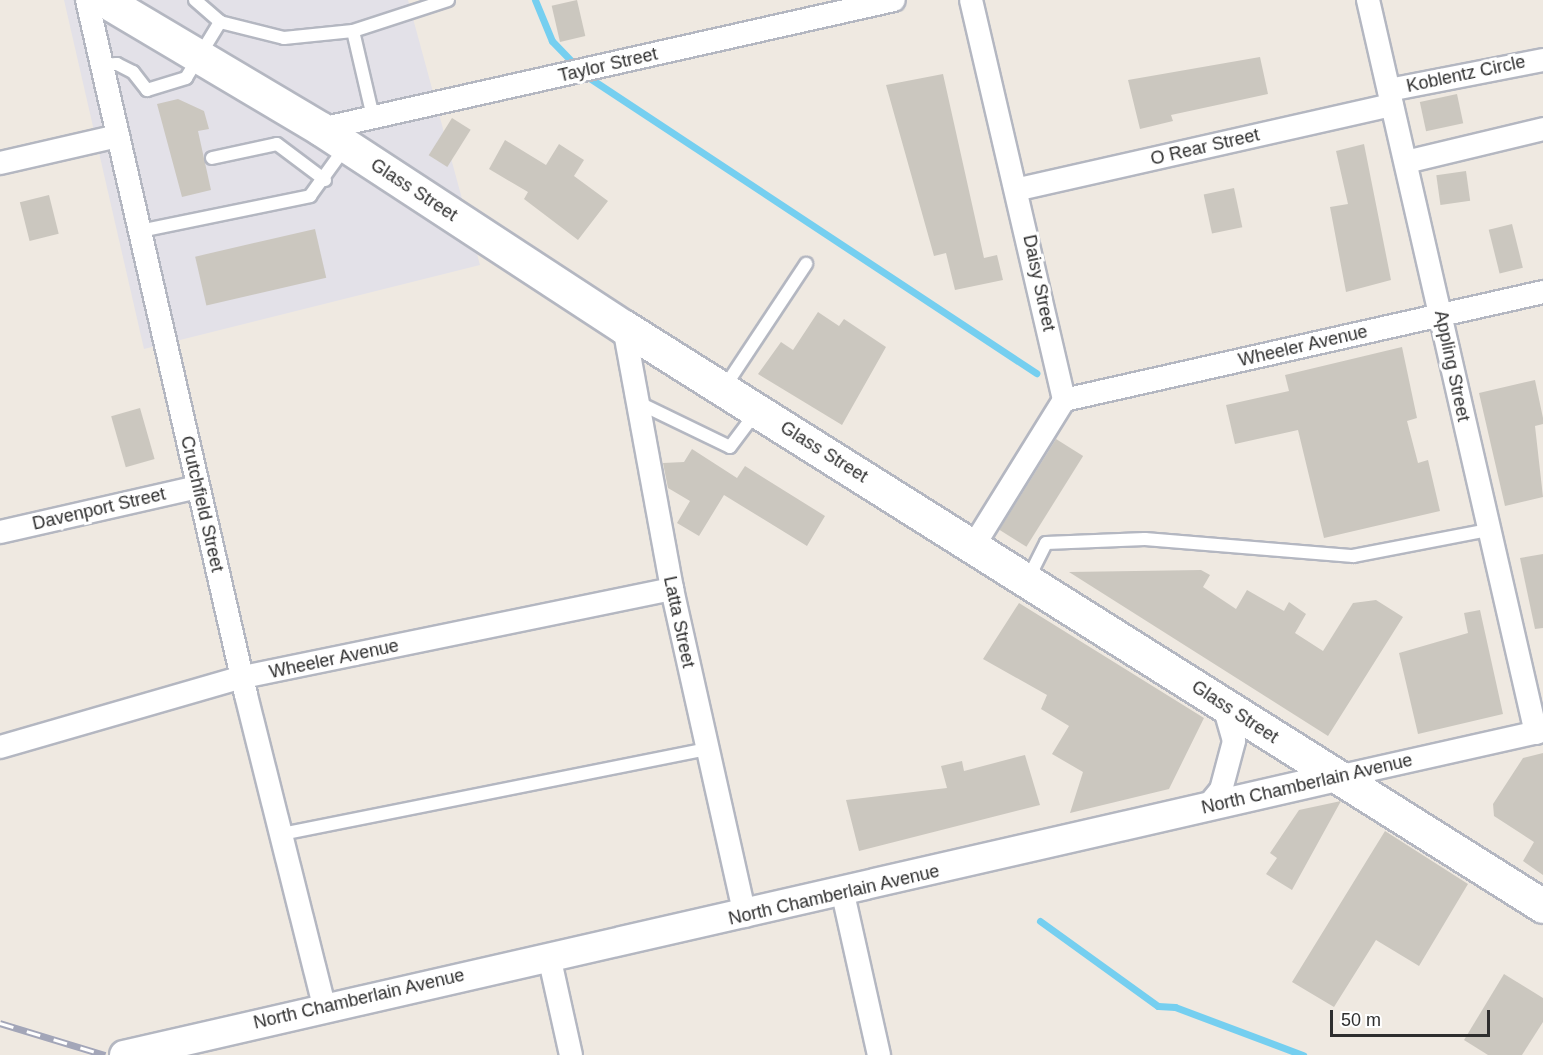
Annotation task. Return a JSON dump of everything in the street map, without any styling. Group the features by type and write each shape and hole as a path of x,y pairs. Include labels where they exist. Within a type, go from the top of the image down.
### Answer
{"main road":[{"name":"Glass Street","path":"104,0 334,137 624,327 974,545 1543,906"}],"street":[{"name":"Crutchfield Street","path":"87,0 198,487 324,1006"},
{"name":"Taylor Street","path":"334,137 373,117 867,3 894,0"},
{"name":"Daisy Street","path":"971,0 1019,189 1064,400"},
{"name":"Appling Street","path":"1368,0 1488,530 1540,732"},
{"name":"Koblentz Circle","path":"1391,97 1543,60"},
{"name":"O Rear Street","path":"1019,189 1391,97"},
{"path":"1406,162 1543,129"},
{"path":"0,163 118,136"},
{"name":"Wheeler Avenue","path":"1064,400 1543,292"},
{"name":"Latta Street","path":"624,327 672,589 745,916"},
{"path":"974,545 1064,400"},
{"name":"Davenport Street","path":"0,532 198,487"},
{"name":"Wheeler Avenue","path":"0,747 243,677 672,589"},
{"path":"1207,807 1221,790 1234,741 1224,705"},
{"name":"North Chamberlain Avenue","path":"124,1055 324,1006 843,894 1207,807 1540,732"},
{"path":"843,894 879,1055"},
{"path":"549,956 571,1055"}],"lane":[{"path":"195,0 220,22 284,38 353,31 448,0"},
{"path":"101,65 117,64 133,72 147,90 186,78 202,58 220,22"},
{"path":"353,31 373,117"},
{"path":"140,231 310,196 325,180 334,137"},
{"path":"212,158 277,144 325,180"},
{"path":"723,389 806,264"},
{"path":"636,402 730,447 758,410"},
{"path":"1028,580 1046,543 1145,539 1353,556 1488,530"},
{"path":"282,834 706,748"}],"shaded area":[{"path":"64,0 408,0 480,265 144,349"}],"building":[{"path":"577,0 585,36 560,42 552,6"},
{"path":"1260,57 1268,94 1171,115 1173,121 1140,129 1128,80"},
{"path":"943,74 984,258 997,255 1003,280 955,290 946,253 934,256 886,85"},
{"path":"1457,94 1463,123 1426,131 1420,102"},
{"path":"178,99 204,111 209,129 198,131 211,190 182,197 157,104"},
{"path":"452,118 471,130 447,167 429,155"},
{"path":"505,140 546,165 559,144 584,160 574,176 608,201 578,240 524,199 528,192 489,169"},
{"path":"1364,144 1391,280 1346,292 1330,207 1348,204 1336,151"},
{"path":"1466,171 1470,201 1440,205 1436,175"},
{"path":"1234,188 1242,227 1212,234 1204,194"},
{"path":"49,195 59,234 30,241 20,202"},
{"path":"1512,224 1523,268 1500,273 1489,230"},
{"path":"315,229 326,278 206,305 195,257"},
{"path":"818,312 839,326 844,319 886,347 842,425 758,374 781,342 793,350"},
{"path":"1402,347 1417,418 1407,421 1418,463 1428,460 1440,511 1324,538 1298,430 1235,444 1226,405 1289,391 1285,375"},
{"path":"1535,380 1543,418 1543,424 1535,426 1543,497 1505,506 1479,393"},
{"path":"140,408 155,459 126,467 111,416"},
{"path":"1056,439 1083,456 1026,547 999,530"},
{"path":"692,449 737,478 745,466 825,516 807,546 724,495 699,536 677,523 690,501 668,488 663,463 684,462"},
{"path":"1543,554 1543,628 1535,629 1520,558"},
{"path":"1201,570 1210,575 1203,587 1236,609 1247,590 1284,611 1289,602 1306,614 1295,633 1323,651 1353,603 1376,600 1403,617 1328,736 1069,572"},
{"path":"1019,603 1204,718 1169,789 1070,813 1083,772 1052,754 1069,726 1041,709 1047,695 983,659"},
{"path":"1480,610 1503,714 1418,734 1399,653 1468,633 1464,613"},
{"path":"1543,753 1543,875 1523,861 1534,842 1494,816 1493,804 1523,758"},
{"path":"1025,755 1040,805 859,851 846,800 947,788 941,766 962,761 964,771"},
{"path":"1341,801 1292,890 1266,874 1277,858 1270,853 1299,810"},
{"path":"1385,831 1468,884 1419,966 1376,940 1334,1007 1292,982"},
{"path":"1504,974 1543,998 1543,1022 1522,1055 1488,1055 1464,1040"}],"waterway":[{"path":"535,0 552,41 577,67"},
{"path":"585,75 1036,373"},
{"path":"1040,921 1158,1006 1175,1007 1303,1055"}],"railway":[{"path":"0,1023 105,1055"}]}
